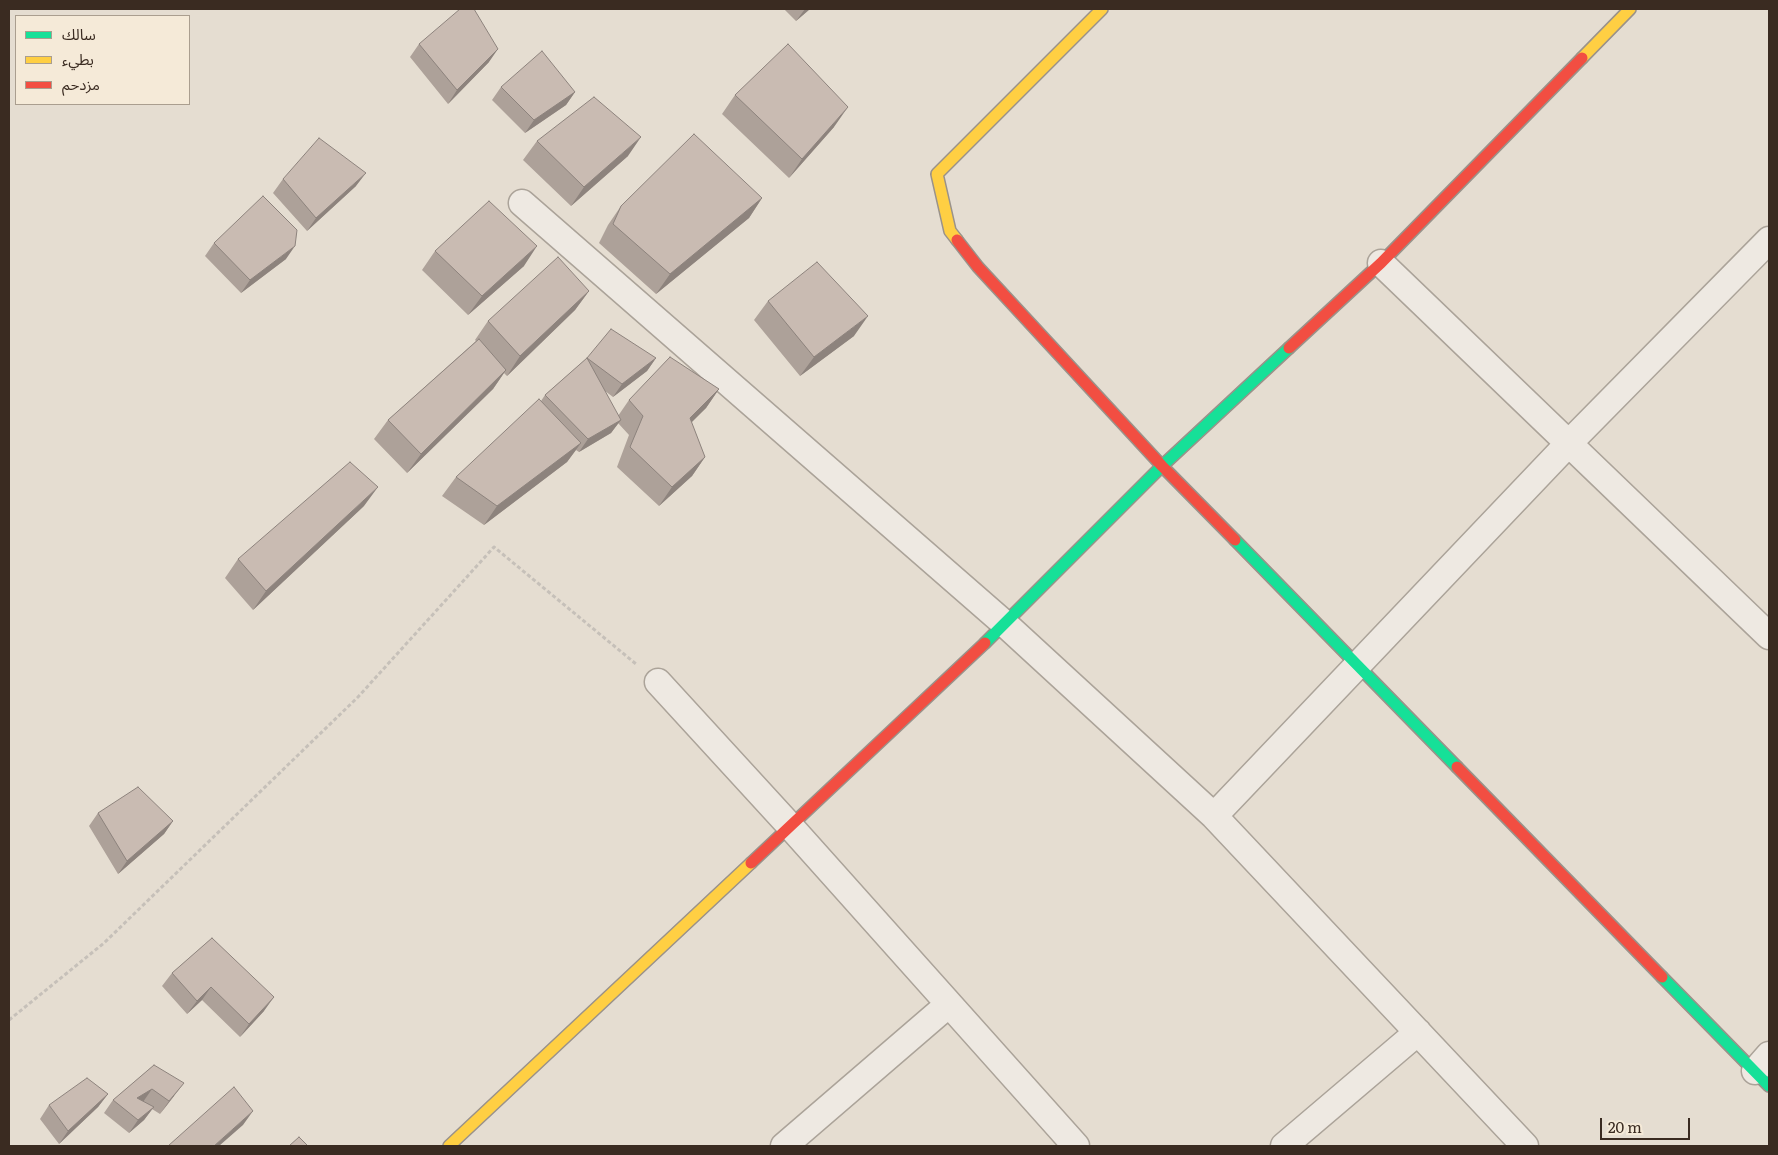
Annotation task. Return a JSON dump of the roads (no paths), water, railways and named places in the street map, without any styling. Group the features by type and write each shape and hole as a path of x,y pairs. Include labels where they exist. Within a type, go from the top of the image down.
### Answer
{"street":[{"path":"1102,9 937,174 950,231 978,267 1162,466 1357,665 1764,1070"},
{"path":"449,1146 1005,624 1162,466 1382,263 1630,9"},
{"path":"522,203 1005,624 1214,816 1525,1146"},
{"path":"1214,816 1569,444 1769,240"},
{"path":"1382,263 1769,636"},
{"path":"658,682 790,826 1076,1146"},
{"path":"784,1146 949,1004"},
{"path":"1284,1146 1418,1032"}]}
